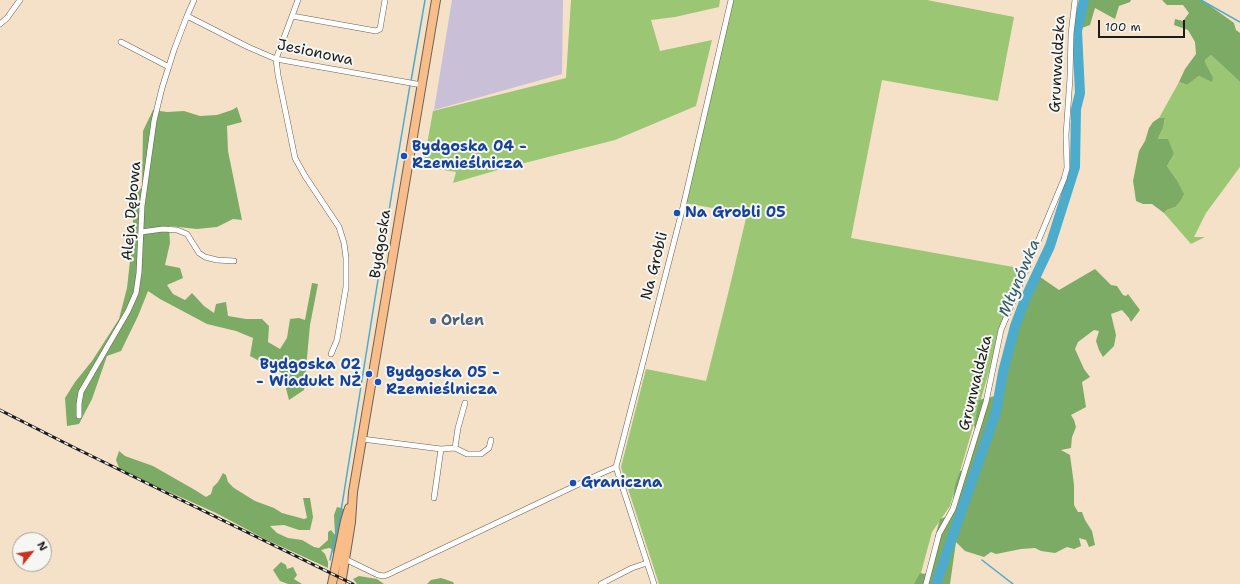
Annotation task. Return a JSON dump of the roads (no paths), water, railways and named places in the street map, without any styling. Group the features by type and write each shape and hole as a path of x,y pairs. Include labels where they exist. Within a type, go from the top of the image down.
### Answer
{"main road":[{"name":"Bydgoska","path":"341,584 362,439 436,0"},
{"name":"Bydgoska","path":"332,584 345,521 354,492"}],"street":[{"path":"0,24 11,14 20,0"},
{"name":"Aleja Dębowa","path":"79,416 81,392 128,311 136,293 139,273 142,206 154,122 162,88 194,0"},
{"path":"298,0 276,59 295,158 305,176 340,227 344,243 346,258 346,287 338,340 331,354"},
{"path":"292,16 376,31 380,29 385,0"},
{"name":"Na Grobli","path":"616,467 683,207 731,0"},
{"name":"Grunwaldzka","path":"926,584 938,534 953,509 986,402 1001,330 1064,179 1067,168 1066,135 1070,78 1070,34 1075,0"},
{"name":"Jesionowa","path":"187,16 248,47 276,59 422,85"},
{"path":"121,42 169,67"},
{"path":"141,232 163,229 177,230 187,234 199,253 205,257 217,260 234,261"},
{"path":"455,448 458,428 465,403"},
{"path":"362,439 441,449 455,448 467,454 480,454 489,448 491,440"},
{"path":"434,498 441,449"},
{"path":"340,547 342,556 345,560 378,575 384,576 616,467 654,584"},
{"path":"600,584 632,568 647,563"}],"waterway":[{"path":"411,81 425,0"},
{"name":"Młynówka","path":"936,584 996,412 1003,372 1015,326 1026,297 1050,246 1075,167 1076,109 1080,93 1077,31 1084,0"},
{"path":"1201,0 1240,22"},
{"path":"330,560 342,505 410,85"},
{"path":"982,560 1013,584"}],"railway":[{"path":"0,410 353,584"}],"place":[{"name":"Bydgoska 04 - Rzemieślnicza","path":"404,156"},
{"name":"Na Grobli 05","path":"677,213"},
{"name":"Orlen","path":"433,321"},
{"name":"Bydgoska 02 - Wiadukt NŻ","path":"369,374"},
{"name":"Bydgoska 05 - Rzemieślnicza","path":"378,382"},
{"name":"Graniczna","path":"573,483"}]}
